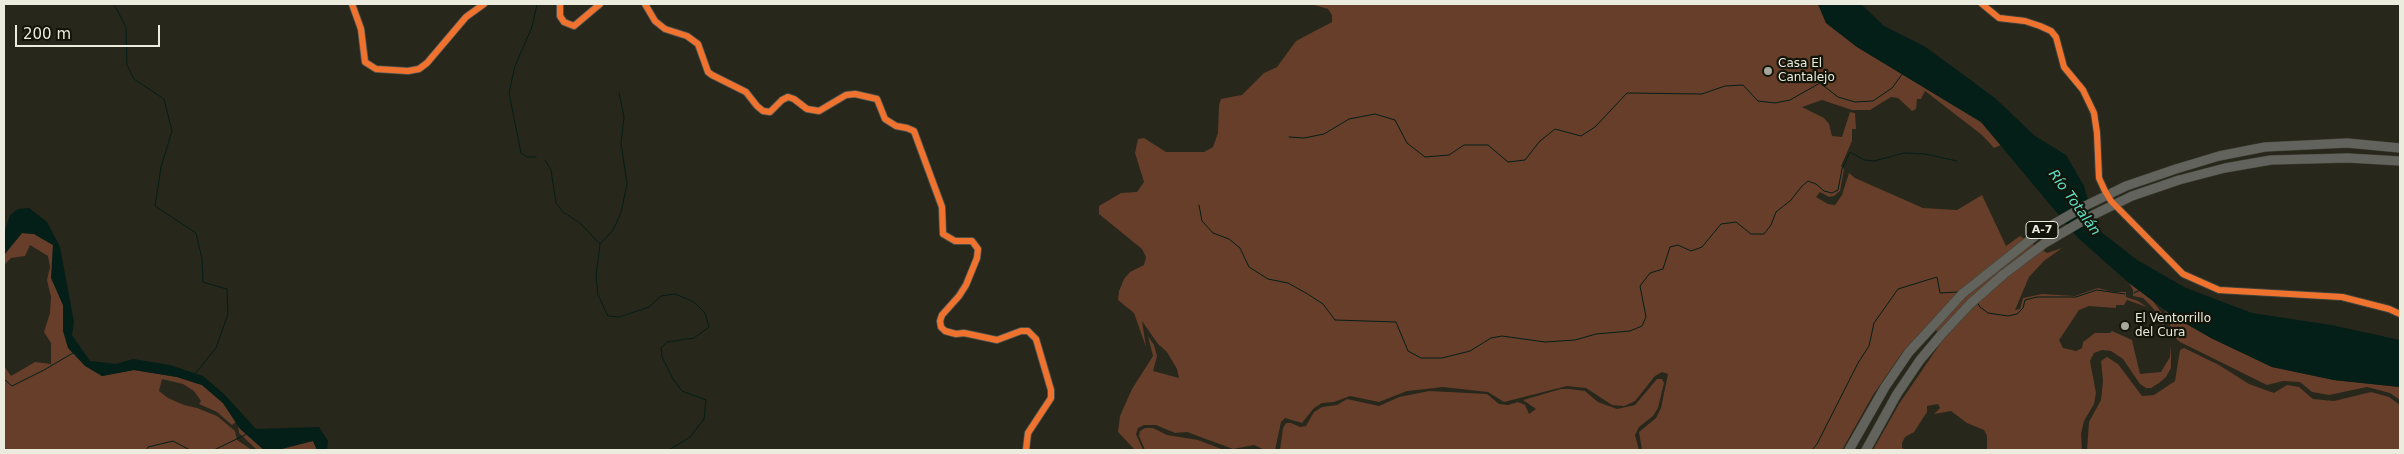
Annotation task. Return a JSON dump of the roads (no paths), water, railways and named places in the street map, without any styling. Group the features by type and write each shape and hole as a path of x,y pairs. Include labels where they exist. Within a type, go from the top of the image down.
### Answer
{"highway":[{"name":"A-7","path":"1849,450 1885,387 1909,352 1962,294 2040,232 2085,206 2126,186 2176,169 2219,156 2266,147 2347,143 2400,148"},
{"name":"A-7","path":"1866,450 1897,394 1920,360 1971,303 2004,274 2045,243 2091,216 2132,196 2179,180 2225,168 2271,160 2348,158 2400,161"}],"main road":[{"path":"352,4 361,29 365,62 376,69 408,71 419,69 428,63 466,18 484,4"},
{"path":"560,4 560,16 564,22 574,26 600,4"},
{"path":"645,4 655,21 665,30 688,36 698,44 708,72 746,92 763,111 770,112 782,100 788,97 794,99 807,110 819,112 846,95 855,94 877,99 885,119 896,126 914,131 942,207 943,234 955,241 972,241 978,248 966,285 942,315 941,327 946,331 956,334 964,333 997,340 1021,331 1028,331 1036,340 1051,390 1048,405 1028,433 1026,450"}],"street":[{"path":"1982,4 2000,18 2025,20 2051,31 2060,45 2064,67 2083,90 2094,113 2098,133 2100,178 2111,201 2183,274 2207,286 2230,292 2342,297 2389,309 2400,314"}],"water":[{"name":"Río Totalán","path":"1818,4 1861,4 1884,26 1924,46 1995,98 2035,136 2066,155 2084,186 2096,228 2137,260 2186,288 2252,313 2331,325 2400,340 2400,387 2334,380 2272,367 2211,338 2174,317 2129,283 2078,238 1981,122 1857,47 1826,23"},
{"path":"29,208 47,222 60,247 74,322 72,335 90,361 116,364 133,359 170,365 203,376 225,395 256,429 319,427 328,441 327,450 317,450 313,441 282,449 264,450 240,429 223,403 202,385 177,377 134,370 102,376 85,366 68,348 63,331 63,305 51,278 53,245 34,234 22,233 4,255 4,233 10,215 18,209"}],"waterway":[{"path":"114,4 126,27 127,65 134,79 164,99 172,131 161,167 155,206 196,233 202,259 203,282 227,289 228,314 216,348 194,375"},
{"path":"536,157 527,157 521,153 509,93 515,66 532,27 537,4"},
{"path":"1289,137 1304,138 1324,134 1349,119 1375,114 1395,120 1407,143 1425,157 1449,155 1464,145 1488,145 1508,162 1525,160 1540,141 1555,129 1581,136 1595,127 1627,93 1702,94 1725,86 1743,85 1758,101 1775,103 1790,100 1820,83 1838,97 1855,102 1873,101 1892,88 1903,73"},
{"path":"619,93 624,117 621,143 627,184 621,213 613,230 600,244 596,276 598,295 608,316 619,317 649,307 661,296 675,294 694,302 705,313 709,327 694,338 667,342 661,348 662,357 673,379 682,391 706,400 704,419 690,437 669,450"},
{"path":"1199,205 1202,221 1213,233 1229,239 1240,248 1249,267 1268,279 1288,283 1306,293 1323,304 1335,320 1396,322 1408,351 1421,358 1442,358 1470,351 1491,338 1502,336 1545,342 1575,340 1596,334 1630,331 1642,326 1646,317 1640,286 1650,273 1663,269 1670,247 1678,245 1691,251 1702,247 1721,224 1736,222 1751,234 1764,234 1771,225 1776,212 1791,200 1808,181 1816,184 1824,191 1832,193 1838,190 1842,169 1850,152 1864,160 1874,161 1904,153 1925,154 1957,161"},
{"path":"545,160 551,170 556,203 563,212 580,223 600,244"},
{"path":"1812,450 1817,444 1858,363 1869,346 1874,323 1898,289 1937,277 1940,293 1958,292"},
{"path":"1977,302 1988,313 2008,316 2017,314 2023,308 2025,300 2037,297 2076,297 2097,290 2125,294"},
{"path":"2134,293 2140,290"},
{"path":"4,379 12,386 73,353"},
{"path":"214,450 247,434"},
{"path":"146,450 148,447 173,441 190,450"},
{"path":"577,450 586,450"}],"place":[{"name":"Casa El Cantalejo","path":"1768,71"},
{"name":"El Ventorrillo del Cura","path":"2125,326"}]}
